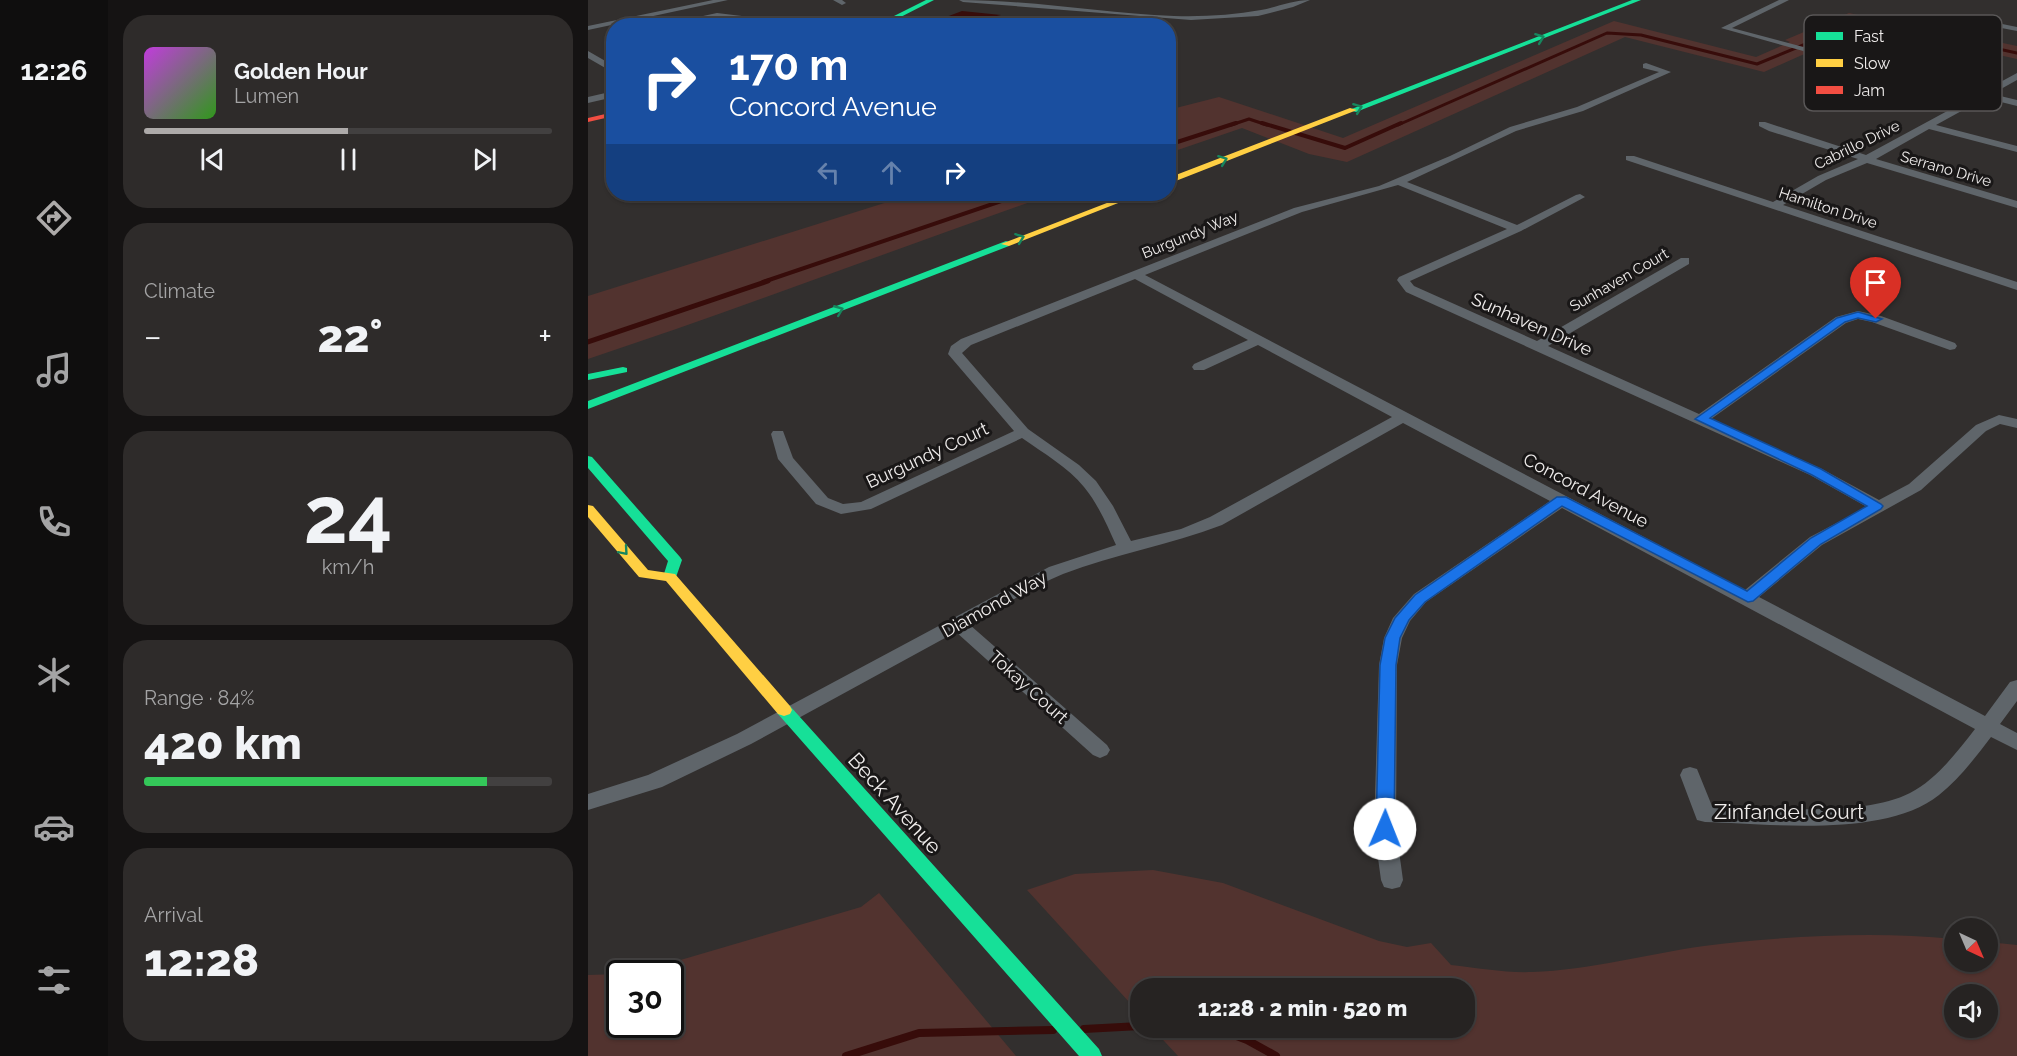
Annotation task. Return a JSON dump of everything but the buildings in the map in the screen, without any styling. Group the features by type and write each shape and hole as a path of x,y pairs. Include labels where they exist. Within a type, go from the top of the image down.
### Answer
{"main road":[{"path":"894,18 931,0"},
{"path":"913,18 949,0"},
{"path":"1317,109 1607,0"},
{"path":"1176,178 1638,0"},
{"path":"588,112 606,107"},
{"path":"588,120 606,116"},
{"path":"588,405 1119,201"},
{"path":"599,416 638,396 818,318"},
{"path":"588,377 629,368 588,383"},
{"path":"588,460 675,560 670,577 644,574 588,509"},
{"name":"Beck Avenue","path":"670,577 788,715 1092,1056"}],"street":[{"path":"637,18 724,0"},
{"path":"963,0 1174,18 1207,18 1273,11 1306,0"},
{"path":"1011,0 1062,8"},
{"path":"1785,0 1725,28 1804,51"},
{"path":"676,10 693,18"},
{"path":"717,18 728,15 739,18"},
{"path":"588,28 606,24"},
{"path":"2002,26 2017,29"},
{"path":"588,54 606,65"},
{"name":"Burgundy Way","path":"1126,547 1105,506 1090,484 1074,468 1023,432 955,354 956,349 966,342 1298,210 1383,188 1454,158 1513,129 1580,109 1667,72 1646,66"},
{"name":"Cabrillo Drive","path":"2002,84 2017,76"},
{"path":"588,100 606,96"},
{"path":"2002,99 2017,103"},
{"name":"Cabrillo Drive","path":"1773,206 1822,178 1868,159 1954,111"},
{"name":"Serrano Drive","path":"1762,124 2017,205"},
{"path":"1928,126 2017,149"},
{"name":"Hamilton Drive","path":"1630,158 2017,286"},
{"path":"1399,182 1517,229 1580,197"},
{"name":"Sunhaven Drive","path":"1517,229 1403,280 1410,289 1816,472 1877,506"},
{"name":"Sunhaven Court","path":"1538,346 1685,261"},
{"name":"Concord Avenue","path":"1136,275 1748,597 2017,742"},
{"path":"1701,419 1841,320 1858,315 1876,319 1950,346"},
{"path":"1199,367 1260,339"},
{"name":"Diamond Way","path":"588,802 655,781 788,715 1055,571 1126,547 1186,533 1216,520 1404,416"},
{"path":"1748,597 1816,541 1915,486 1981,428 1999,418 2017,424"},
{"name":"Burgundy Court","path":"778,434 786,459 822,501 841,509 865,506 1023,432"},
{"path":"1392,880 1385,829 1388,665 1393,638 1402,618 1420,598 1562,500"},
{"name":"Tokay Court","path":"958,624 1100,750"},
{"path":"1987,726 2017,687"},
{"name":"Zinfandel Court","path":"1690,775 1705,814 1836,815 1877,811 1917,799 1945,778 1987,726"}],"shaded area":[{"path":"962,11 1001,15 988,18 944,18"},
{"path":"1614,21 1756,57 1790,42 1785,40 1804,32 1804,54 1764,72 1625,37 1347,162 1309,154 1242,128 1176,151 1176,108 1219,97 1343,138"},
{"path":"2002,43 2017,46 2017,59 2002,56"},
{"path":"891,201 1034,201 588,359 588,296"},
{"path":"1153,870 1223,883 1379,941 1407,947 1431,943 1451,965 1502,971 1554,971 1704,946 1797,937 1893,935 1944,938 1944,972 1998,972 1998,943 2017,945 2017,1056 1178,1056 1161,1038 1475,1038 1475,978 1130,978 1130,1003 1027,890 1075,874"},
{"path":"879,893 1016,1056 588,1056 588,975 606,974 606,1038 684,1038 684,960 680,960 861,907"}],"waterway":[{"path":"1398,125 1607,33 1641,35 1757,64 1804,45"},
{"path":"2002,50 2017,53"},
{"path":"1231,125 1249,119 1267,125"},
{"path":"1176,142 1236,123"},
{"path":"1262,123 1345,148 1401,123"},
{"path":"763,282 1001,201"},
{"path":"588,342 768,281"},
{"path":"1084,1029 1130,1027"},
{"path":"846,1056 919,1033 1053,1030"},
{"path":"1242,1038 1276,1056"}],"traffic: fast":[{"path":"894,18 931,0"},
{"path":"1353,110 1638,0"},
{"path":"588,405 1006,244"},
{"path":"588,377 623,370"},
{"path":"588,460 675,560 670,577"},
{"path":"784,710 1092,1056"}],"traffic: slow":[{"path":"1176,178 1353,110"},
{"path":"1006,244 1119,201"},
{"path":"588,509 644,574 670,577 784,710"}],"traffic: jam":[{"path":"588,120 606,116"}],"route":[{"path":"1385,829 1388,665 1393,638 1402,618 1420,598 1562,500 1748,597 1816,541 1877,506 1816,472 1701,419 1841,320 1858,315 1876,319"}]}
